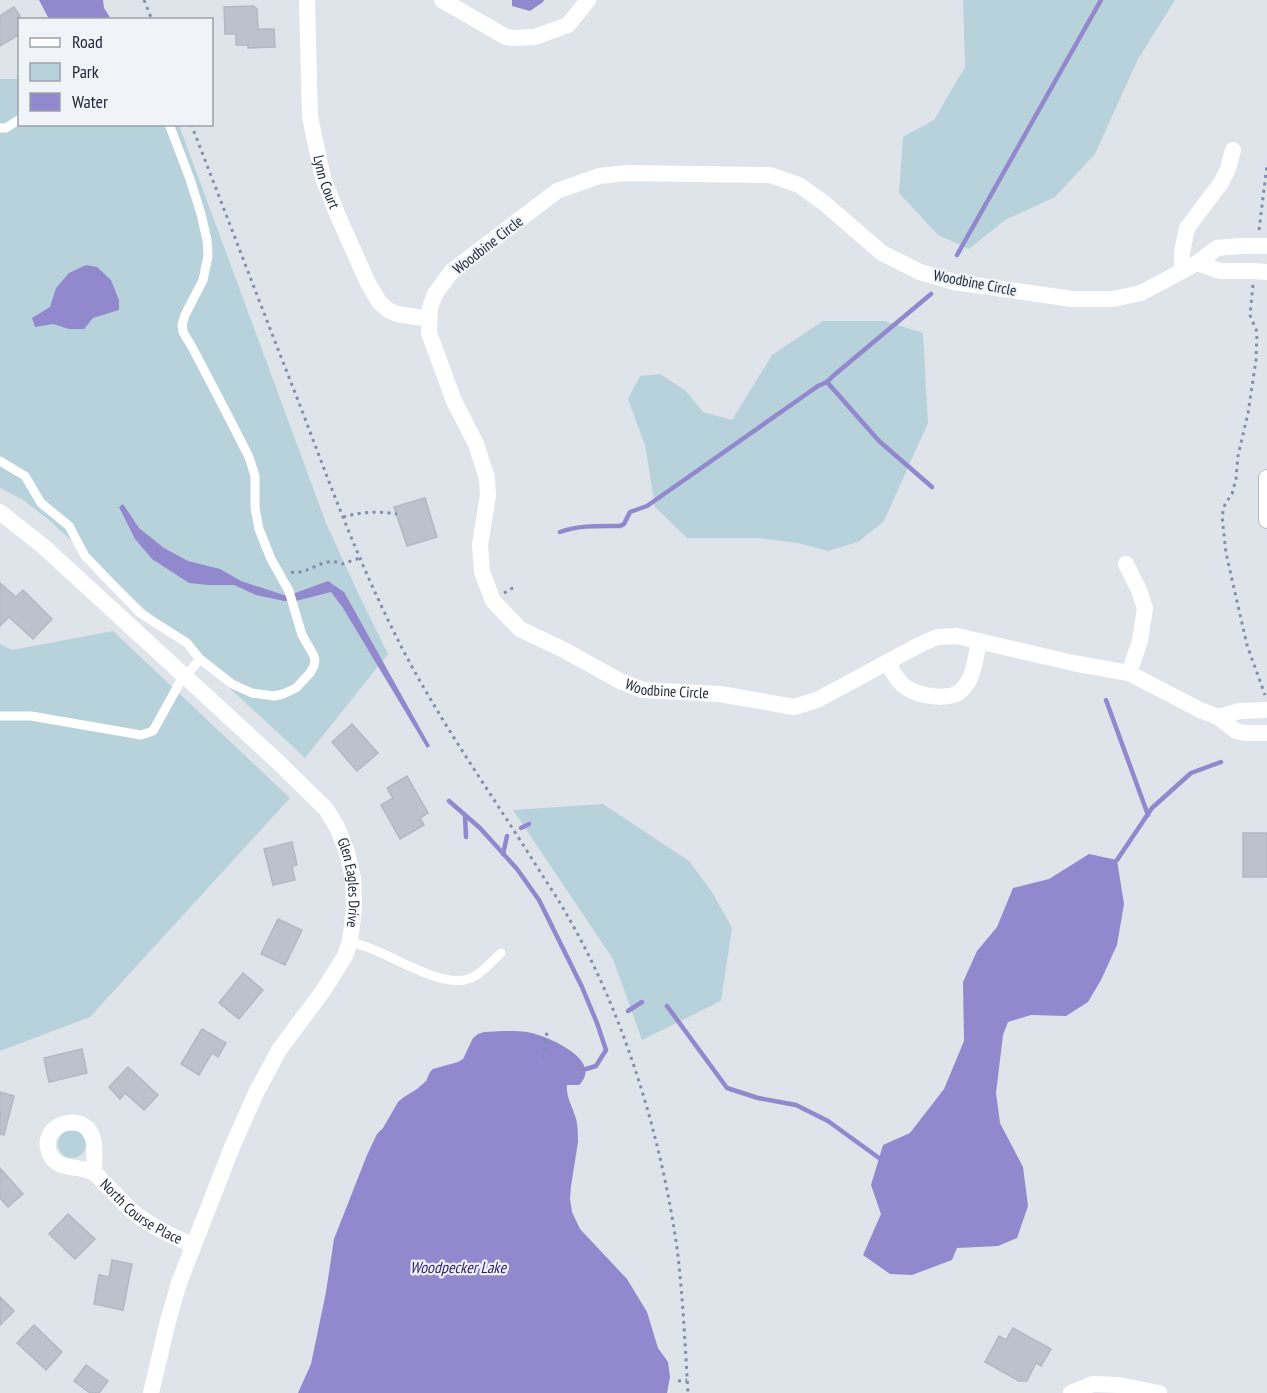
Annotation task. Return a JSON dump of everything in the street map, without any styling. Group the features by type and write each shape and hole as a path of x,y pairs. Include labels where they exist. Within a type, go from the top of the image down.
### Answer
{"street":[{"name":"Lynn Court","path":"308,0 309,117 323,178 368,283 379,302 397,314 429,319"},
{"path":"442,0 506,37 514,38 535,37 567,25 588,0"},
{"path":"1233,150 1221,183 1187,228 1182,252 1190,267 1261,272"},
{"name":"Woodbine Circle","path":"1262,246 1217,248 1190,267 1141,293 1113,300 1072,299 954,282 920,272 882,253 824,203 799,185 770,175 626,173 599,176 557,191 452,271 435,294 430,308 429,333 454,401 476,444 487,478 488,495 480,545 482,572 493,601 520,629 620,681 643,690 720,694 794,707 817,700 937,637 957,636 1073,663 1129,673 1218,717 1236,730 1245,733 1267,733"},
{"path":"1267,478 1267,520"},
{"name":"Glen Eagles Drive","path":"0,512 44,547 278,761 326,809 337,827 347,852 353,878 354,908 350,941 345,956 323,992 279,1050 256,1093 232,1147 179,1283 151,1393"},
{"path":"1126,564 1145,608 1140,641 1129,673"},
{"path":"887,662 905,688 923,695 939,697 958,693 968,681 974,666 979,641"},
{"path":"1218,717 1239,711 1267,710"},
{"name":"North Course Place","path":"94,1172 133,1211 162,1232 193,1245"},
{"path":"1071,1393 1093,1384 1159,1393"}],"lane":[{"path":"0,128 6,128 18,120"},
{"path":"0,461 25,476 41,503 69,526 85,556 140,613 187,643 200,659 232,684 252,693 274,696 296,688 310,673 315,660 313,654 302,635 290,591 271,559 259,529 255,508 255,476 249,457 183,332 182,325 185,315 207,269 207,240 190,179 170,126"},
{"path":"0,716 31,716 141,735 147,734 153,731 179,684 200,659"},
{"path":"350,941 371,948 435,978 454,981 468,980 501,953"}],"path":[{"path":"144,0 151,18"},
{"path":"192,126 343,518 392,628 431,699 567,914 593,963 614,1013 649,1116 663,1169 677,1250 688,1393"},
{"path":"1262,246 1267,165"},
{"path":"1261,272 1250,315 1257,332 1256,360 1248,413 1238,456 1236,479 1222,516 1226,553 1247,645 1267,699"},
{"path":"343,518 358,512 381,511 397,514"},
{"path":"271,559 289,572 299,574 319,564 336,561 342,564 360,558"},
{"path":"543,1058 547,1032"},
{"path":"678,1380 687,1380"}],"green space":[{"path":"963,0 1175,0 1138,59 1095,154 1055,197 1005,220 969,249 938,235 899,193 903,137 934,120 965,67"},
{"path":"0,79 18,79 18,126 179,126 326,523 388,654 305,758 48,519 23,500 0,488"},
{"path":"823,321 885,321 923,333 928,423 884,521 858,542 828,551 798,543 758,538 687,538 655,507 645,445 628,399 640,376 660,374 686,391 703,412 732,420 772,355"},
{"path":"113,631 290,798 90,1017 0,1051 0,644 12,650"},
{"path":"603,804 689,861 712,892 732,928 721,1001 642,1040 613,959 513,810"},
{"path":"72,1130 82,1134 86,1144 82,1154 72,1158 62,1154 58,1144 62,1134"}],"water":[{"path":"39,0 103,0 104,8 110,18 48,18"},
{"path":"512,0 544,0 530,11 512,6"},
{"path":"86,265 97,267 111,280 119,300 119,310 93,318 84,329 69,329 53,324 35,327 32,318 50,307 56,288 69,273"},
{"path":"123,504 139,528 164,548 188,561 220,569 241,581 287,596 328,581 344,592 430,746 427,748 343,608 331,592 296,601 284,601 256,595 234,585 189,583 152,559 135,539 119,507"},
{"path":"1089,854 1117,860 1124,904 1117,945 1101,980 1088,1002 1066,1016 1031,1015 1008,1022 1003,1035 996,1093 1000,1123 1023,1167 1028,1206 1017,1238 998,1246 957,1248 952,1260 912,1275 890,1274 863,1255 881,1214 871,1185 883,1145 910,1133 944,1089 964,1041 963,982 977,951 997,927 1013,888 1049,879"},
{"name":"Woodpecker Lake","path":"504,1031 527,1032 559,1043 579,1058 585,1067 585,1076 579,1085 567,1085 578,1135 571,1186 572,1212 580,1229 627,1279 647,1312 658,1348 668,1362 670,1377 667,1393 298,1393 311,1364 334,1239 377,1134 398,1102 426,1081 433,1069 463,1059 473,1038 478,1034"}],"building":[{"path":"253,6 257,9 258,29 274,29 275,47 248,48 248,45 236,45 236,34 225,34 224,7"},
{"path":"14,7 20,18 18,18 18,35 0,46 0,16"},
{"path":"425,498 437,537 407,546 394,507"},
{"path":"0,583 16,597 23,590 52,619 33,639 9,617 0,626"},
{"path":"352,724 378,753 357,771 332,742"},
{"path":"407,776 428,813 420,818 424,825 400,839 381,805 393,798 387,788"},
{"path":"1243,833 1267,833 1267,877 1243,877"},
{"path":"292,842 297,865 292,866 295,880 273,885 264,849"},
{"path":"278,919 302,930 285,965 261,954"},
{"path":"243,973 263,990 239,1019 219,1003"},
{"path":"202,1029 226,1043 218,1057 212,1053 199,1075 181,1064"},
{"path":"82,1049 87,1073 49,1082 44,1058"},
{"path":"128,1067 158,1095 144,1110 125,1093 120,1099 109,1087"},
{"path":"0,1092 14,1096 4,1135 0,1134"},
{"path":"0,1168 23,1194 8,1207 0,1198"},
{"path":"68,1214 95,1239 75,1259 49,1234"},
{"path":"112,1260 132,1264 123,1310 94,1304 99,1275 109,1277"},
{"path":"0,1297 14,1311 0,1325"},
{"path":"34,1325 62,1352 46,1370 17,1343"},
{"path":"1013,1328 1051,1349 1041,1366 1036,1363 1027,1381 1019,1381 985,1362 999,1336 1006,1340"},
{"path":"86,1365 108,1381 99,1393 90,1393 74,1381"}],"waterway":[{"path":"957,255 1101,0"},
{"path":"560,532 582,527 624,524 630,512 647,506 818,386 827,382 931,294"},
{"path":"827,382 879,441 932,487"},
{"path":"1106,700 1148,815"},
{"path":"1117,860 1152,808 1191,773 1221,762"},
{"path":"449,801 480,828 517,869 539,900 582,987 606,1050 596,1066 586,1069"},
{"path":"465,816 466,837"},
{"path":"521,828 529,824"},
{"path":"503,854 507,836"},
{"path":"628,1011 642,1002"},
{"path":"667,1006 727,1088 758,1098 796,1105 828,1121 879,1158"}]}
